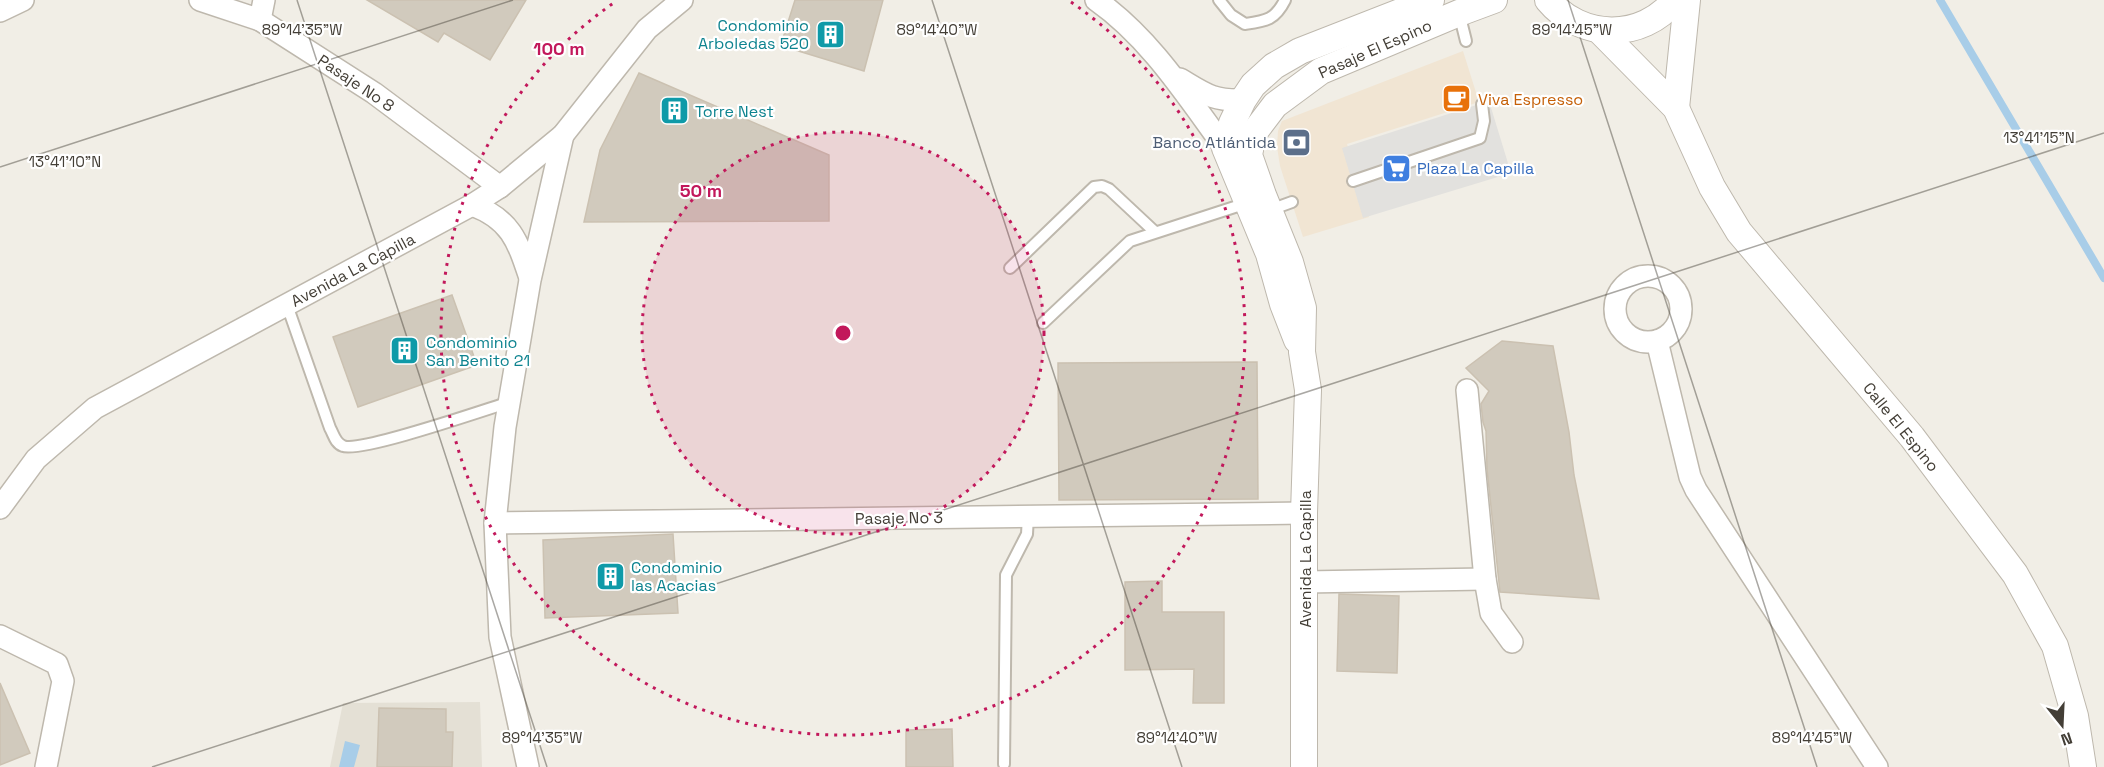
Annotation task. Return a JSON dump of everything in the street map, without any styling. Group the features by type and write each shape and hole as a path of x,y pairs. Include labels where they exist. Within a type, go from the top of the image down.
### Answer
{"street":[{"path":"0,11 23,0"},
{"name":"Pasaje No 8","path":"200,0 262,10 500,187"},
{"name":"Avenida La Capilla","path":"0,508 36,459 95,408 472,206 500,187 562,135 647,29 682,0"},
{"name":"Avenida La Capilla","path":"1097,0 1134,31 1170,72 1270,205"},
{"name":"Pasaje El Espino","path":"1225,148 1232,123 1243,100 1253,85 1274,66 1300,51 1431,0"},
{"name":"Pasaje El Espino","path":"1266,115 1275,105 1321,71 1494,0"},
{"path":"1529,0 1573,21 1599,30 1618,31 1637,27 1654,19 1675,0"},
{"path":"1548,0 1560,13 1573,21"},
{"path":"1676,108 1687,0"},
{"name":"Calle El Espino","path":"1599,30 1676,108 1712,187 1739,232 1912,437 2015,574 2055,646 2075,716 2083,767"},
{"name":"Avenida La Capilla","path":"1170,72 1212,98 1243,100"},
{"name":"Avenida La Capilla","path":"1266,115 1253,134 1249,155 1270,205 1298,287 1303,308 1302,352 1308,390 1304,513 1304,767"},
{"path":"528,767 500,637 495,523 505,427 530,280 562,135"},
{"path":"472,206 487,211 503,222 514,235 530,280"},
{"path":"1657,341 1690,477 1696,490 1877,767"},
{"path":"1467,390 1485,579 1491,613 1512,642"},
{"name":"Pasaje No 3","path":"495,523 1304,513"},
{"path":"1304,582 1485,579"},
{"path":"0,636 57,663 63,681 46,767"}],"lane":[{"path":"1219,0 1231,15 1245,24 1266,21 1278,13 1285,0"},
{"path":"1459,13 1466,41"},
{"path":"1353,181 1480,138 1484,121 1482,104"},
{"path":"1010,268 1094,187 1102,186 1109,189 1155,232"},
{"path":"1043,323 1130,241 1155,232 1270,205"},
{"path":"287,305 330,428 336,441 345,447 372,444 510,402"},
{"path":"1004,764 1006,575 1027,534 1028,516"}],"shaded area":[{"path":"1463,51 1479,102 1347,144 1369,217 1303,237 1280,166 1277,147 1278,131 1282,121"},
{"path":"1489,101 1511,173 1363,218 1342,148"},
{"path":"480,702 482,767 330,767 343,703"}],"water":[{"path":"345,741 360,745 354,767 339,767"}],"building":[{"path":"367,0 526,0 490,60 444,33 438,42"},
{"name":"Condominio Arboledas 520","path":"795,0 883,0 864,71 795,50 798,42 783,38"},
{"name":"Torre Nest","path":"639,73 829,155 829,221 584,222 600,150"},
{"name":"Condominio San Benito 21","path":"452,295 477,365 358,407 333,337"},
{"path":"1502,341 1553,346 1569,432 1574,475 1599,599 1500,592 1487,469 1486,431 1481,404 1489,391 1466,368"},
{"path":"1257,362 1258,499 1059,500 1058,363"},
{"name":"Condominio las Acacias","path":"673,534 678,613 545,618 543,540"},
{"path":"1162,581 1162,612 1224,612 1224,703 1193,703 1194,669 1125,670 1125,582"},
{"path":"1339,594 1399,596 1397,673 1337,671"},
{"path":"0,683 30,753 0,765"},
{"path":"379,708 446,709 446,732 453,732 452,767 377,767"},
{"path":"952,729 953,767 906,767 906,730"}],"waterway":[{"path":"1940,0 2104,278"}],"place":[{"name":"Condominio Arboledas 520","path":"830,34"},
{"name":"Viva Espresso","path":"1457,99"},
{"name":"Torre Nest","path":"674,111"},
{"name":"Banco Atlántida","path":"1297,142"},
{"name":"Plaza La Capilla","path":"1396,168"},
{"name":"Condominio San Benito 21","path":"405,351"},
{"name":"Condominio las Acacias","path":"610,576"}]}
